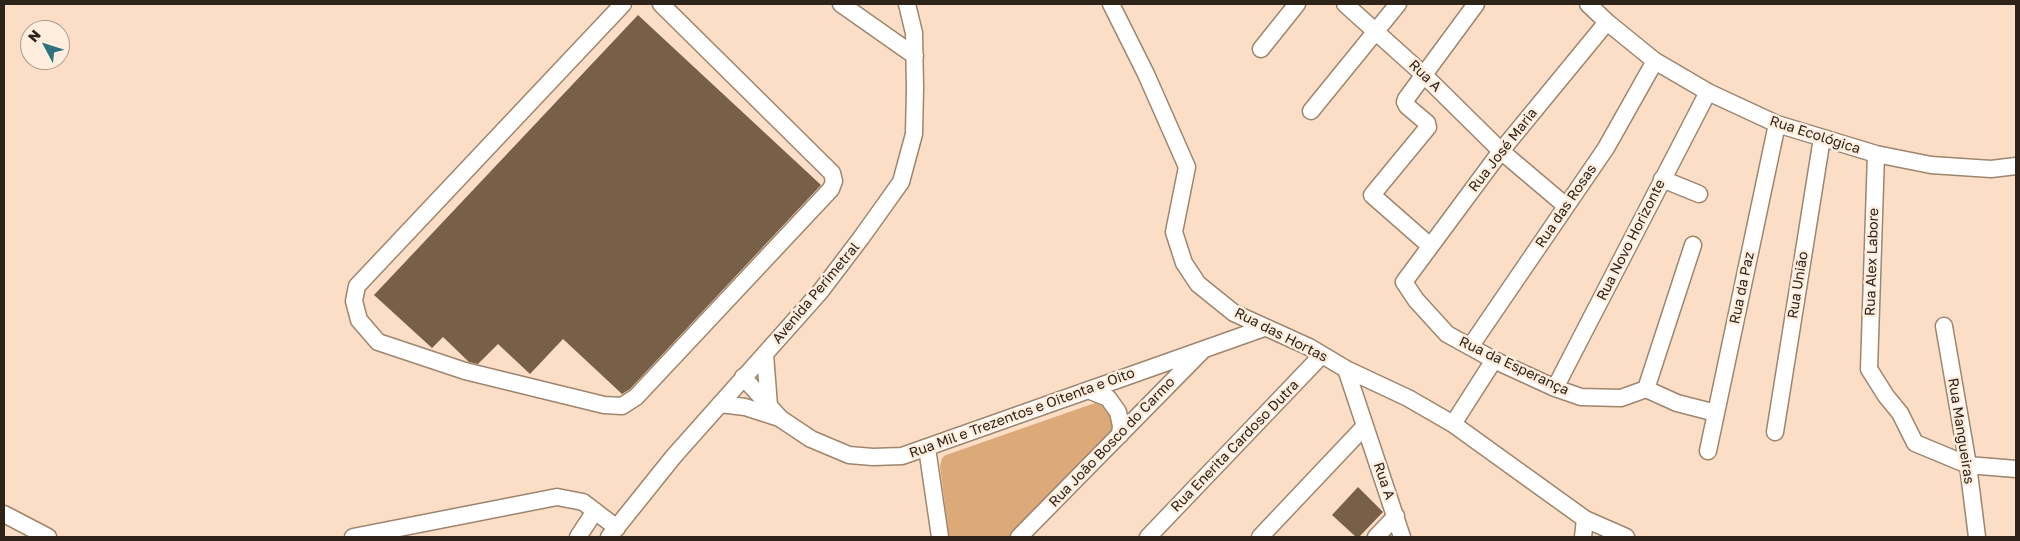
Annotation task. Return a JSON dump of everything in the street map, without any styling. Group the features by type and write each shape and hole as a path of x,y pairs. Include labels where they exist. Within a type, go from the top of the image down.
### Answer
{"street":[{"path":"623,4 357,286 354,301 359,320 378,342 465,371 604,405 622,406 636,397 831,189 834,181 832,173 662,4"},
{"path":"841,4 915,56"},
{"name":"Avenida Perimetral","path":"613,532 674,456 820,292 901,182 914,134 914,34 907,4"},
{"name":"Rua das Hortas","path":"1111,4 1146,74 1187,167 1174,232 1184,263 1198,284 1234,313 1322,354 1346,369 1408,398 1453,424 1585,519 1626,537"},
{"path":"1262,49 1297,4"},
{"name":"Rua A","path":"1345,4 1424,75 1501,151 1566,206"},
{"path":"1311,111 1398,4"},
{"path":"1430,245 1372,195 1428,128 1427,123 1405,102 1476,4"},
{"name":"Rua Ecológica","path":"1588,4 1606,22 1655,61 1708,92 1777,124 1876,154 1940,165 1992,169 2016,166"},
{"name":"Rua José Maria","path":"1404,282 1501,151 1606,22"},
{"name":"Rua das Rosas","path":"1470,347 1606,148 1655,61"},
{"name":"Rua Novo Horizonte","path":"1555,388 1708,92"},
{"name":"Rua da Paz","path":"1708,451 1777,124"},
{"name":"Rua União","path":"1775,432 1822,138"},
{"name":"Rua Alex Labore","path":"1876,154 1868,369 1900,413 1915,443 1968,465"},
{"path":"1662,179 1699,194"},
{"path":"1692,245 1646,389 1677,403 1716,413"},
{"name":"Rua da Esperança","path":"1404,282 1416,300 1447,334 1494,360 1555,388 1581,397 1621,398 1646,389"},
{"name":"Rua Mangueiras","path":"1944,326 1968,465 1977,537"},
{"name":"Rua Mil e Trezentos e Oitenta e Oito","path":"743,377 781,419 811,439 849,455 873,457 902,456 1264,328"},
{"name":"Rua João Bosco do Carmo","path":"1025,535 1206,347"},
{"path":"765,354 769,406"},
{"name":"Rua Enerita Cardoso Dutra","path":"1148,537 1322,354"},
{"path":"1453,424 1494,360"},
{"name":"Rua A","path":"1346,369 1402,537"},
{"path":"1088,390 1108,398 1118,412 1121,426 1120,435"},
{"name":"Rua Mil e Trezentos e Oitenta e Oito","path":"720,404 744,407 781,419"},
{"path":"1260,537 1365,426"},
{"path":"927,448 940,537"},
{"path":"1968,465 2016,469"},
{"path":"352,537 557,497 583,502 595,511 613,532"},
{"path":"578,537 595,511"},
{"path":"4,514 21,531 48,537"},
{"path":"1376,537 1396,516"},
{"path":"1583,537 1585,519"}],"shaded area":[{"path":"1095,403 1106,407 1109,411 1113,425 1109,435 1010,537 949,537 940,466 942,458"}],"building":[{"path":"638,15 821,185 630,389 622,394 563,339 530,374 498,344 478,364 469,362 443,337 432,348 374,295"},
{"path":"1358,487 1383,512 1359,537 1356,537 1332,515"}]}
